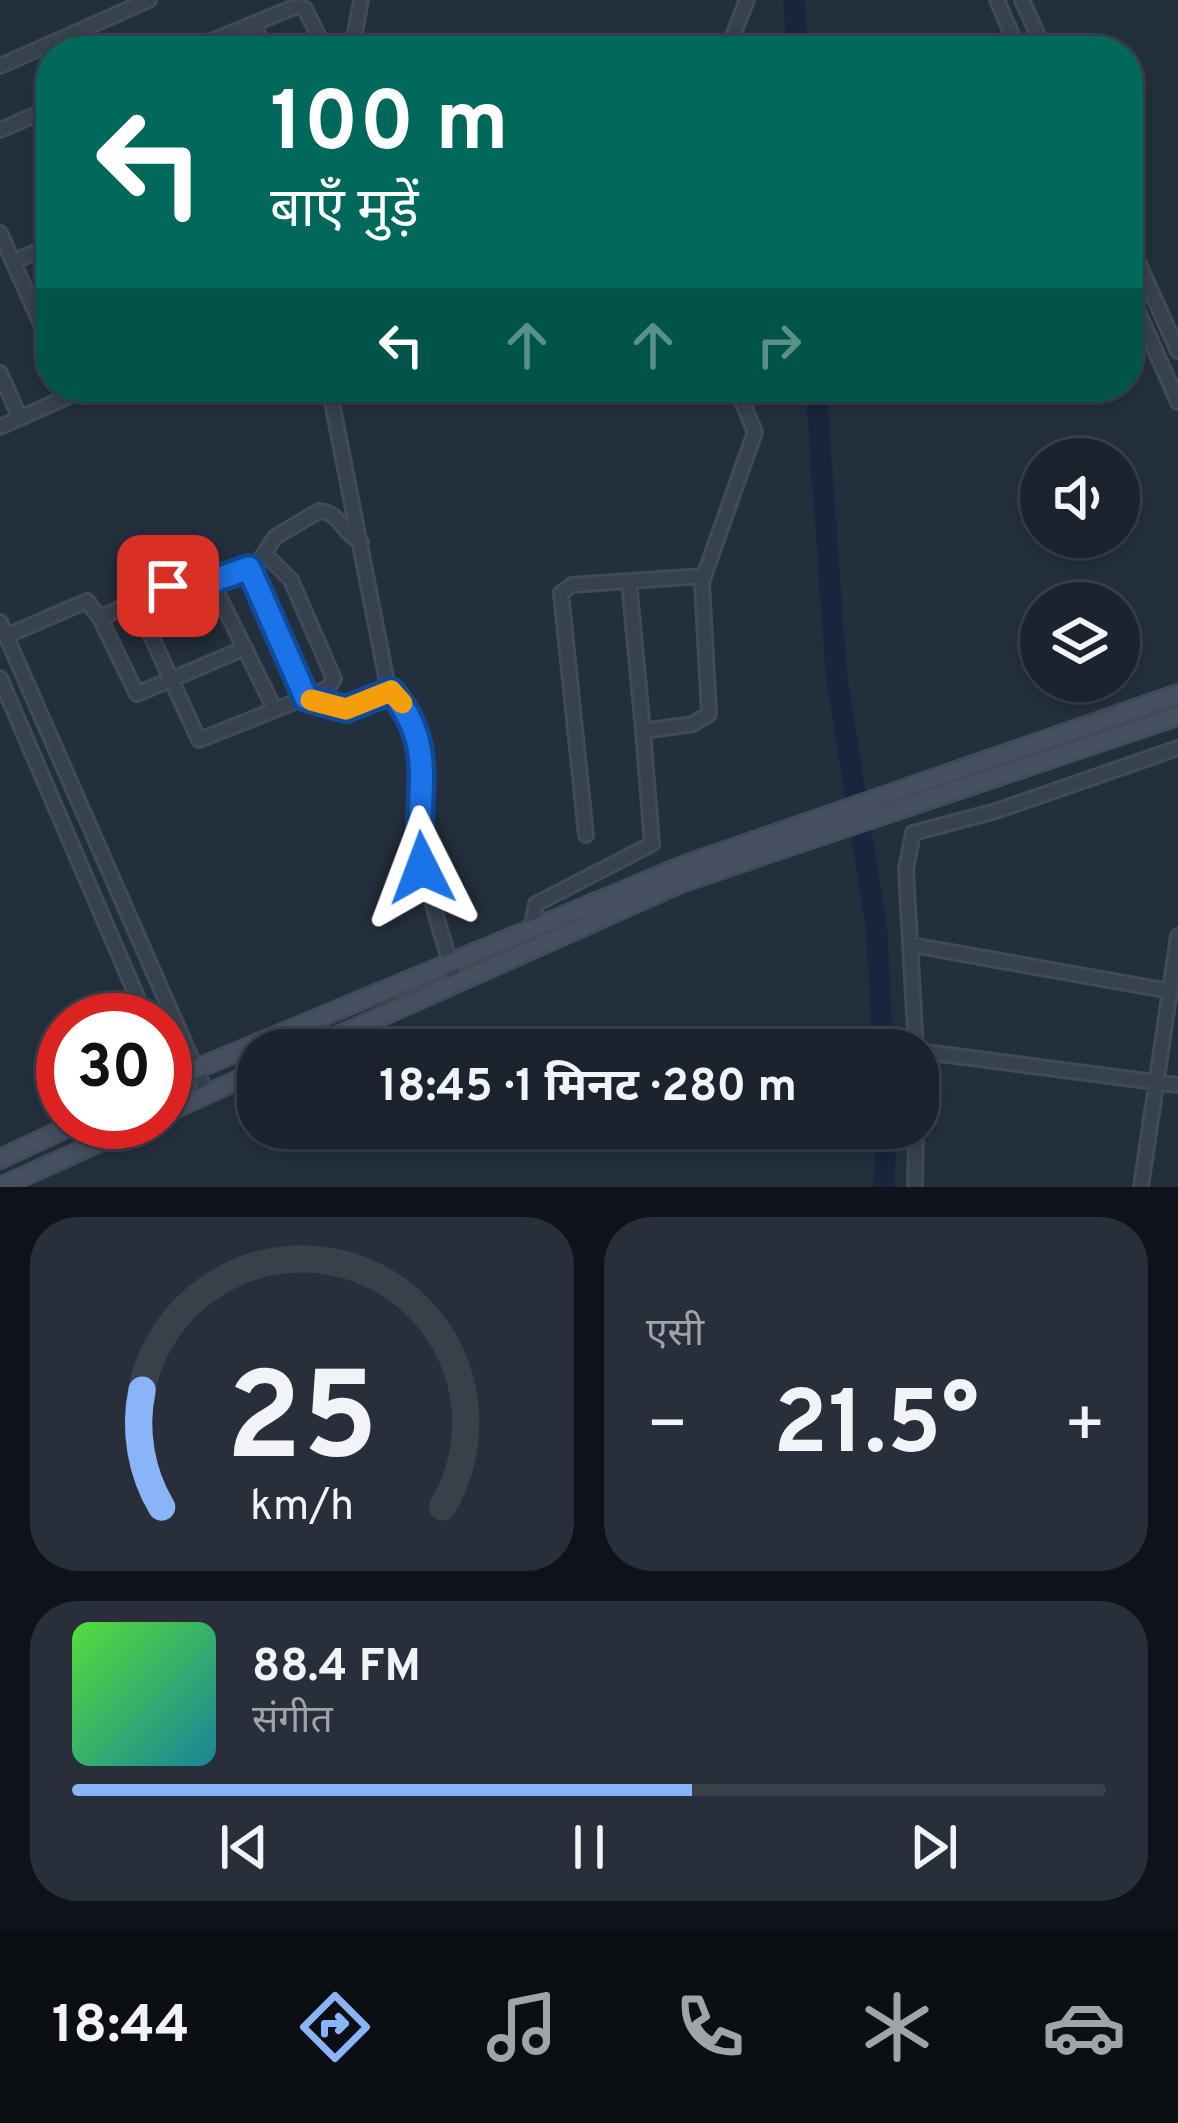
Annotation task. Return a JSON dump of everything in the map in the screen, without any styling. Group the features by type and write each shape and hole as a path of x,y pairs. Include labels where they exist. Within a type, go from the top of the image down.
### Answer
{"main road":[{"path":"903,798 1178,694"},
{"path":"192,1068 685,865 1178,716"},
{"path":"353,1029 827,823"},
{"path":"192,1101 237,1080"},
{"path":"0,1159 36,1142"},
{"path":"0,1186 84,1149"}],"street":[{"path":"68,36 149,0"},
{"path":"356,36 362,0"},
{"path":"733,36 747,0"},
{"path":"997,0 1013,36"},
{"path":"1022,0 1038,36"},
{"path":"231,36 301,7 317,36"},
{"path":"254,23 259,36"},
{"path":"0,66 36,50"},
{"path":"0,130 36,114"},
{"path":"0,233 36,313"},
{"path":"13,262 36,252"},
{"path":"1143,273 1178,351"},
{"path":"1143,324 1178,402"},
{"path":"0,373 20,418"},
{"path":"0,428 49,402"},
{"path":"332,402 391,691 412,719 421,742 418,844 456,983"},
{"path":"643,731 693,724 709,714 704,576 754,440 753,423 743,402"},
{"path":"215,580 249,568 266,555 275,537 320,511 333,515 361,542"},
{"path":"135,601 199,740 306,698 328,688 334,679 291,580 266,555"},
{"path":"249,568 306,698"},
{"path":"100,618 201,570 215,580 275,710"},
{"path":"586,835 561,593 572,585 704,576"},
{"path":"531,929 536,904 652,844 629,581"},
{"path":"6,636 87,601 100,618 134,693 245,647"},
{"path":"0,622 207,1094"},
{"path":"0,678 135,993"},
{"path":"306,698 346,709 391,691"},
{"path":"916,1029 906,869 913,833 996,811 1178,748"},
{"path":"1141,1187 1178,936"},
{"path":"912,945 1170,991"},
{"path":"939,1053 1178,1085"},
{"path":"915,1187 916,1149"}],"waterway":[{"path":"794,0 796,36"},
{"path":"817,402 836,671 877,932 882,1029"},
{"path":"884,1187 885,1149"}],"slow traffic":[{"path":"311,700 346,709 391,691 402,703"}],"route":[{"path":"168,586 201,570 213,574 215,580 249,568 306,698 346,709 391,691 412,719 421,742 424,768 418,844 422,868"}]}
